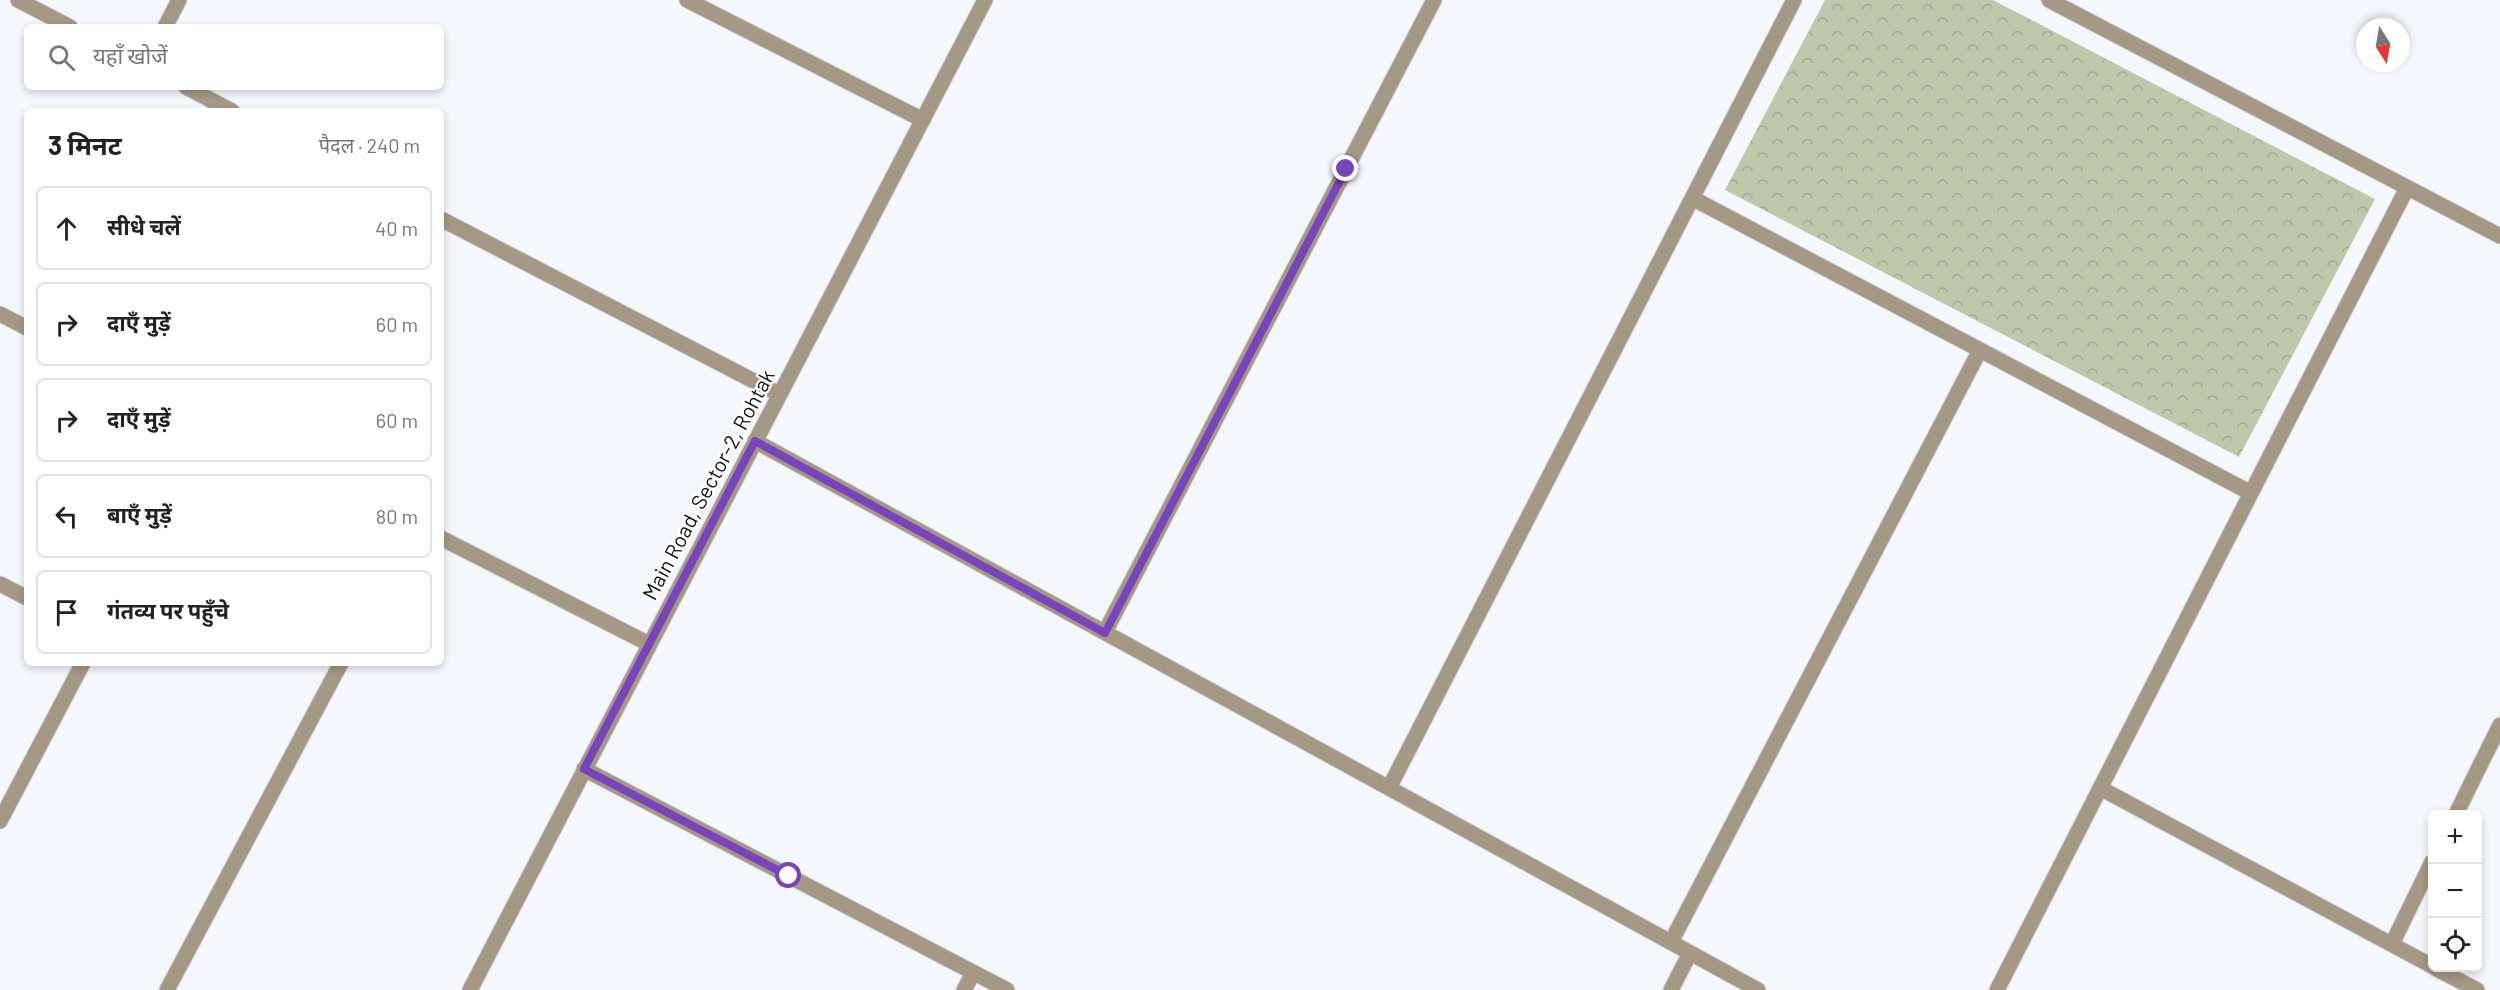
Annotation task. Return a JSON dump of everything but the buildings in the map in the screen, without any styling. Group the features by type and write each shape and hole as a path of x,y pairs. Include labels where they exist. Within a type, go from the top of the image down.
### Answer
{"street":[{"path":"18,0 64,24"},
{"path":"167,24 180,0"},
{"path":"687,0 923,120"},
{"name":"Main Road, Sector-2, Rohtak","path":"470,990 985,0"},
{"path":"1105,633 1434,0"},
{"path":"1389,788 1794,0"},
{"path":"2049,0 2500,236"},
{"path":"192,90 226,108"},
{"path":"1997,990 2407,188"},
{"path":"1692,198 2251,493"},
{"path":"444,221 780,394"},
{"path":"0,314 24,326"},
{"path":"1671,942 1980,350"},
{"path":"755,441 1758,990"},
{"path":"444,540 649,644"},
{"path":"0,584 24,596"},
{"path":"0,821 5,800 81,666"},
{"path":"167,990 339,666"},
{"path":"2458,810 2500,725"},
{"path":"584,769 1007,990"},
{"path":"2100,788 2428,964"},
{"path":"2392,944 2432,864"},
{"path":"1671,990 1690,953"},
{"path":"964,990 973,972"},
{"path":"2443,972 2476,990"}],"green space":[{"path":"1825,0 1993,0 2375,199 2239,457 1725,190"}],"route":[{"path":"789,876 584,769 755,441 1105,633 1346,169"}]}
